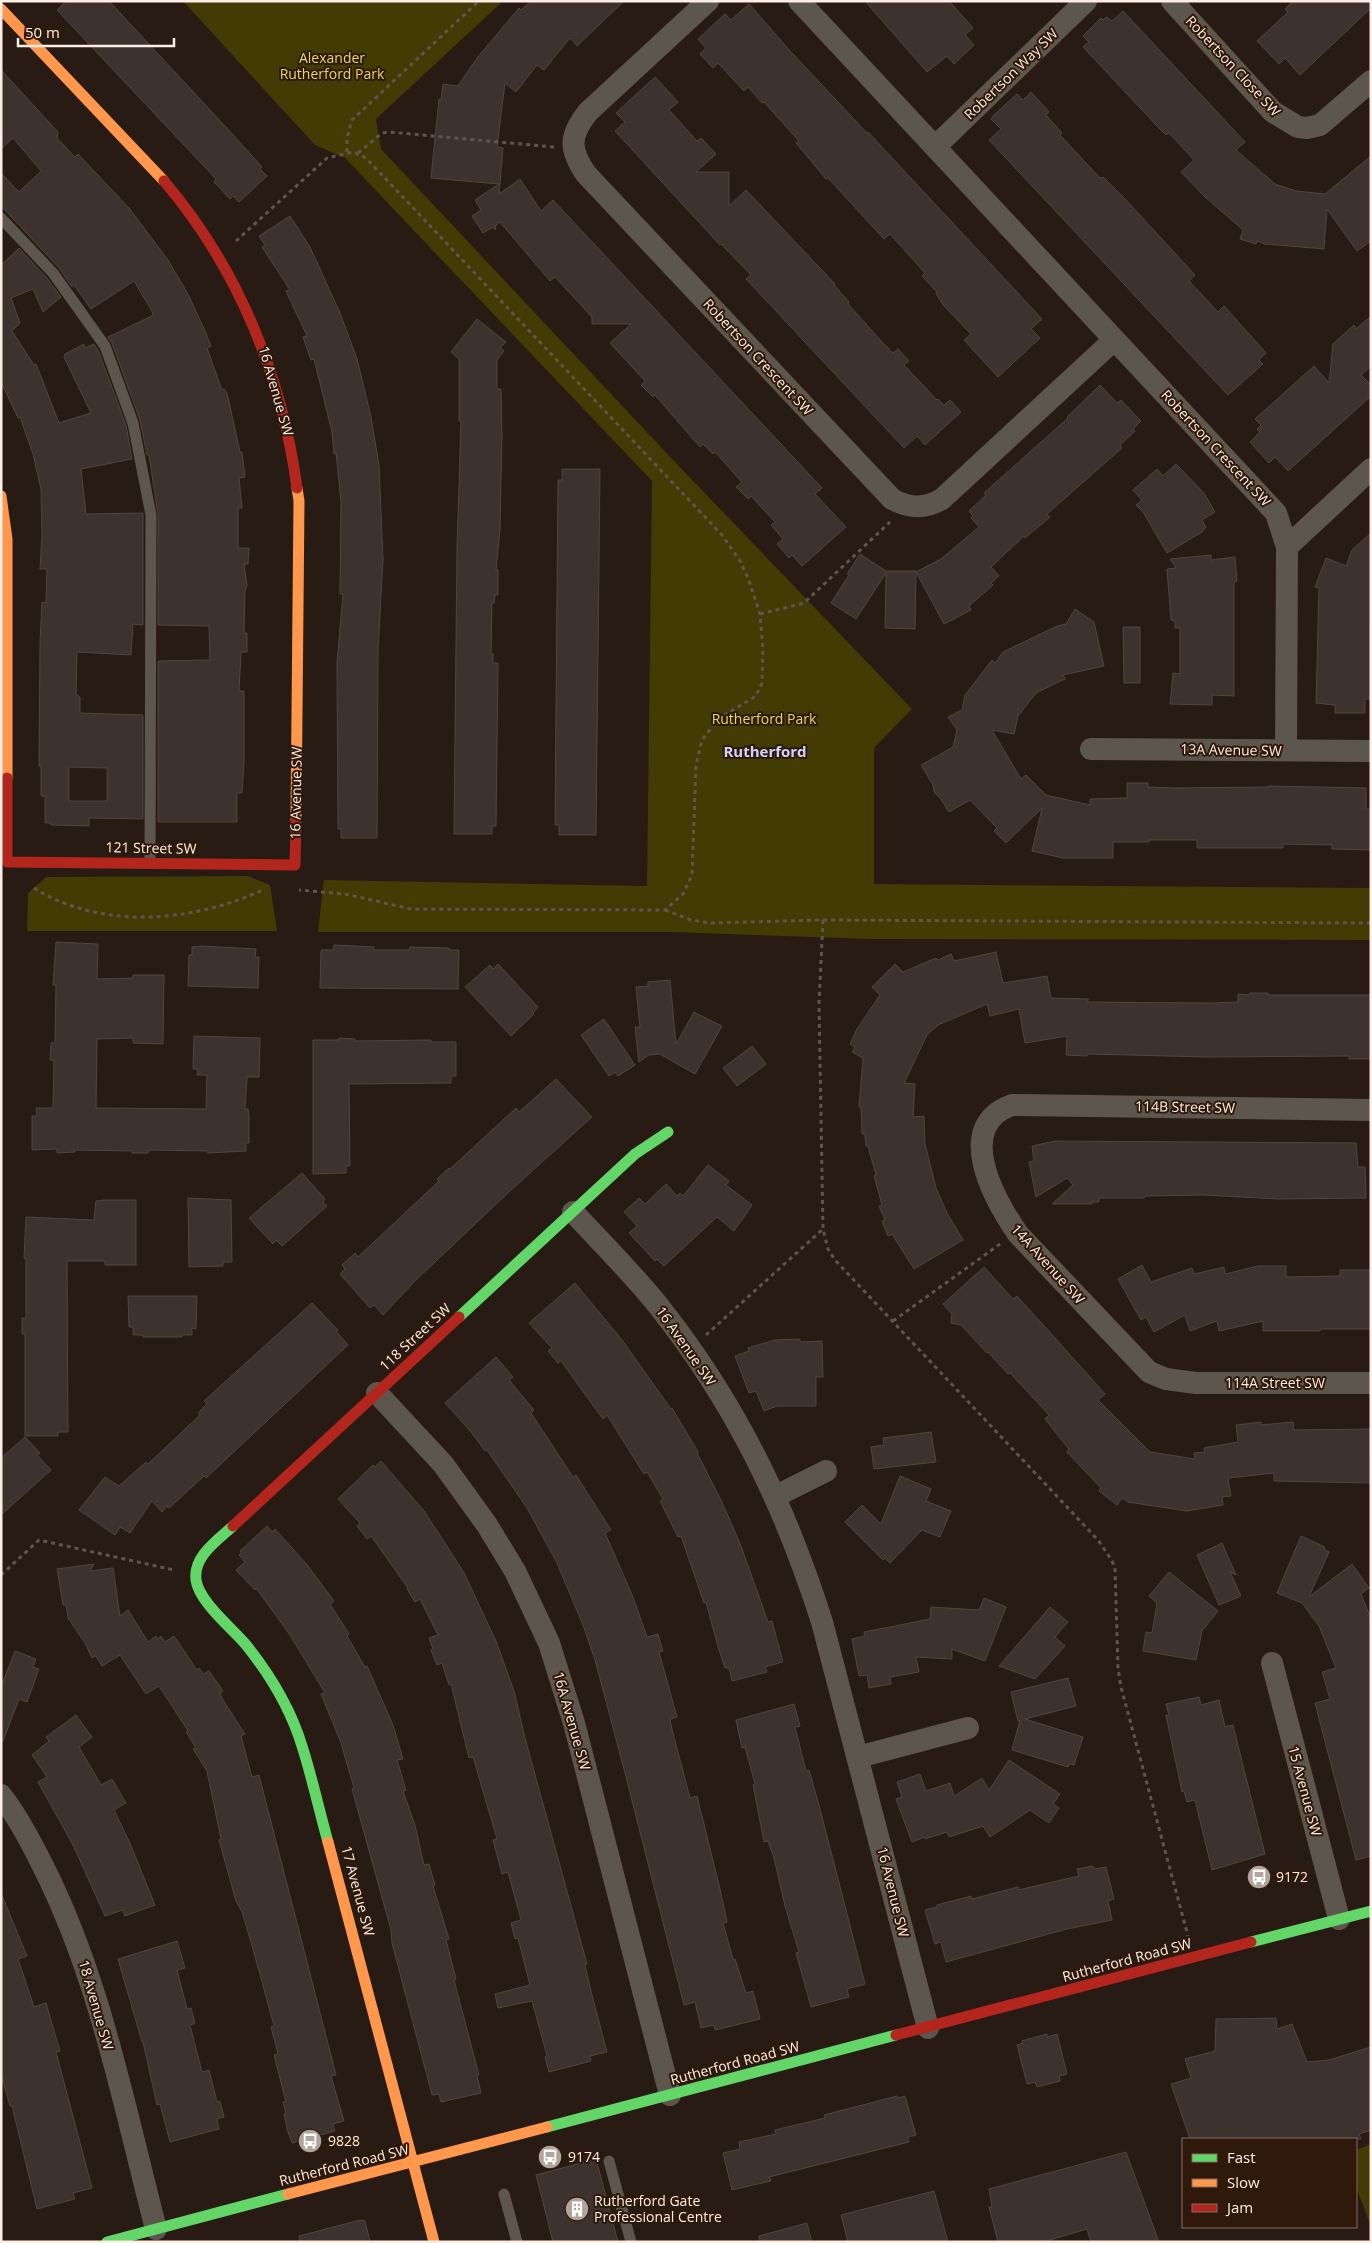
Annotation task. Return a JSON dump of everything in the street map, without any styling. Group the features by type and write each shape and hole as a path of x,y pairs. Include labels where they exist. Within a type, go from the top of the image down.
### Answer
{"street":[{"path":"573,150 574,134 588,112 708,1"},
{"name":"Robertson Crescent SW","path":"798,1 1267,501 1276,513 1287,547 1286,750"},
{"name":"Robertson Way SW","path":"935,147 1086,1"},
{"name":"Robertson Close SW","path":"1172,1 1273,112 1298,127 1307,128 1320,125 1371,81"},
{"name":"16 Avenue SW","path":"1,9 154,171 180,202 230,277 266,351 287,425 298,501 294,865"},
{"name":"Robertson Crescent SW","path":"573,150 586,174 885,492 892,499 907,506"},
{"path":"907,506 922,507 942,499 1114,340"},
{"path":"1287,547 1371,469"},
{"path":"1,496 6,539 5,868"},
{"name":"13A Avenue SW","path":"1091,749 1371,751"},
{"name":"121 Street SW","path":"5,868 150,863 294,865"},
{"name":"114B Street SW","path":"999,1110 1012,1105 1024,1104 1371,1110"},
{"name":"14A Avenue SW","path":"999,1110 984,1128 982,1138 983,1155 987,1175 994,1194 1018,1234 1144,1368 1158,1377 1180,1382"},
{"name":"118 Street SW","path":"196,1576 200,1558 205,1552 635,1154 668,1132"},
{"name":"16 Avenue SW","path":"573,1212 637,1281 691,1349 734,1417 776,1496 801,1560 819,1615 928,2028"},
{"name":"114A Street SW","path":"1180,1382 1371,1383"},
{"name":"16A Avenue SW","path":"377,1393 443,1464 488,1525 515,1571 549,1644 574,1723 670,2095"},
{"path":"776,1496 826,1471"},
{"name":"17 Avenue SW","path":"196,1576 200,1591 206,1600 231,1626 265,1671 282,1698 302,1745 434,2242"},
{"name":"15 Avenue SW","path":"1272,1663 1339,1919"},
{"path":"858,1757 968,1728"},
{"name":"18 Avenue SW","path":"1,1795 36,1852 58,1896 80,1949 98,2007 156,2229"},
{"name":"Rutherford Road SW","path":"107,2242 1371,1911"}],"lane":[{"path":"1,218 53,273 105,346 132,423 151,515 150,863"},
{"path":"609,2161 630,2242"},
{"path":"504,2194 517,2242"}],"path":[{"path":"347,152 347,138 352,120 479,1"},
{"path":"358,153 382,133 389,132 573,150"},
{"path":"229,246 317,164 327,158 347,152 358,153 371,162 722,535 740,561 760,614 763,664 760,692 752,700 718,719 702,740 696,765 692,875 683,894 665,910"},
{"path":"760,614 804,604 907,506"},
{"path":"32,887 46,895 94,912 106,915 128,916 186,914 228,904 267,888"},
{"path":"308,891 345,894 411,909 665,910 691,920 711,923 823,920 1371,923"},
{"path":"823,920 819,1004 823,1229 828,1249 836,1260 1098,1540 1111,1559 1115,1568 1118,1668 1121,1687 1194,1958"},
{"path":"691,1349 823,1229"},
{"path":"893,1321 1000,1243 1018,1234"},
{"path":"1,1575 39,1540 155,1564 196,1576"}],"green space":[{"path":"183,1 503,1 376,119 381,149 675,462 912,709 874,748 874,884 1371,888 1371,940 869,939 671,932 318,932 324,880 647,886 652,481 345,158 315,145"},
{"path":"248,876 270,885 277,931 27,931 28,893 46,877"},
{"path":"1371,2144 1371,2226 1357,2190 1357,2150"}],"building":[{"path":"66,1 109,1 262,167 260,169 267,176 239,202 233,196 230,199 214,182 216,179 57,10"},
{"path":"531,1 624,1 577,46 570,38 544,70 537,65 516,92 505,83 497,147 503,148 499,194 520,179 541,211 553,200 822,488 815,494 846,527 802,566 792,555 789,558 777,544 783,539 771,525 775,522 751,496 748,499 736,487 742,482 715,452 713,454 703,444 700,447 655,395 653,397 641,385 645,381 610,343 631,324 592,324 592,317 555,277 550,281 500,222 496,225 495,230 493,227 483,233 472,216 481,210 475,200 499,184 431,178 439,99 441,100 443,84 458,86 477,58 519,8 521,10"},
{"path":"865,1 949,1 973,28 965,35 974,45 954,64 947,56 927,72"},
{"path":"1293,1 1371,1 1371,8 1300,75 1285,58 1279,64 1257,41 1288,12 1285,9"},
{"path":"749,4 791,52 1042,319 1031,329 1040,338 998,377 964,340 971,334 944,306 936,294 937,292 922,276 925,273 890,234 884,239 828,178 826,179 796,143 799,141 764,102 762,103 748,87 744,91 718,63 713,68 700,54 706,48 698,39 725,14 731,20"},
{"path":"1123,11 1245,142 1236,150 1275,184 1296,191 1325,194 1371,156 1371,241 1357,251 1327,209 1324,249 1265,244 1257,241 1256,244 1240,239 1243,230 1204,196 1181,172 1194,160 1169,133 1166,135 1157,126 1083,47 1089,42 1083,36 1101,18 1103,20 1106,17 1112,21"},
{"path":"1,70 58,132 57,138 75,157 78,154 129,208 168,260 189,296 205,331 211,346 207,348 222,390 224,389 227,393 240,452 242,452 245,477 239,478 242,508 238,508 238,548 249,548 248,564 244,564 247,585 245,591 244,633 247,633 247,652 241,652 239,691 244,691 244,762 242,793 237,793 237,822 158,822 158,661 210,660 209,626 158,625 158,515 149,455 147,455 140,420 112,343 108,337 152,316 153,313 134,281 91,309 74,285 72,287 59,268 1,206 1,173 19,192 41,171 13,138 1,149"},
{"path":"655,77 678,102 669,110 697,141 701,138 716,154 696,172 729,172 729,206 746,190 835,284 849,302 848,304 883,343 893,353 898,349 909,361 904,365 937,400 944,405 950,400 961,412 925,445 917,436 904,448 746,279 751,275 720,245 615,131 625,122 616,113"},
{"path":"1031,92 1049,112 1046,115 1062,133 1060,135 1100,178 1103,177 1126,200 1195,275 1189,281 1218,312 1224,306 1266,353 1259,360 1263,364 1228,395 989,140 1001,129 991,119 994,115 1017,94 1023,100"},
{"path":"290,216 310,247 340,313 357,359 371,417 379,465 383,559 378,651 377,838 341,838 341,829 338,829 337,663 343,594 340,594 341,501 336,453 334,454 332,432 314,359 311,360 303,337 307,336 286,291 290,290 262,247 265,245 259,236"},
{"path":"19,248 47,278 61,297 43,312 33,289 11,298 20,323 12,331 34,365 36,364 59,423 91,413 64,357 65,354 84,344 85,348 94,344 98,350 126,425 132,459 81,469 86,514 143,513 143,625 133,624 131,655 77,652 76,694 80,697 80,713 143,715 143,819 89,818 89,826 51,825 51,823 45,823 45,796 41,796 41,766 39,766 40,642 42,602 46,603 47,569 40,569 42,534 41,489 33,454 20,417 18,418 1,382 1,265","holes":["69,767 107,768 107,801 69,801"]},
{"path":"1371,316 1371,366 1361,375 1371,385 1371,396 1288,471 1275,457 1269,463 1250,442 1260,432 1257,429 1261,425 1255,419 1314,366 1329,383 1333,344 1354,325 1356,329"},
{"path":"477,319 506,342 500,348 504,351 497,360 497,389 501,389 502,436 500,530 496,570 498,570 498,595 495,595 494,603 492,603 491,654 493,654 493,663 498,663 496,826 492,826 492,834 454,834 457,548 461,421 459,421 459,359 451,352"},
{"path":"1100,385 1117,403 1121,400 1141,421 1133,429 1135,431 1120,445 1122,448 1047,514 1050,517 1025,538 1024,536 991,567 999,576 991,583 993,585 969,606 971,610 944,624 916,572 941,559 979,527 971,518 973,516 969,511 986,495 984,493 1068,418"},
{"path":"1176,464 1204,493 1215,512 1202,520 1206,527 1202,532 1167,553 1143,512 1136,505 1142,500 1133,490 1157,469 1163,476"},
{"path":"562,469 600,469 596,835 559,835 559,825 555,825 558,480 562,480"},
{"path":"1371,533 1370,699 1365,699 1365,713 1335,713 1335,705 1316,703 1319,588 1315,587 1326,558 1346,566 1352,550"},
{"path":"860,554 886,571 916,571 915,629 885,628 886,573 856,619 831,603"},
{"path":"1211,555 1211,560 1235,557 1237,581 1234,582 1234,696 1212,695 1212,705 1170,704 1173,673 1180,674 1180,628 1175,628 1175,621 1171,620 1167,569 1176,568 1170,559"},
{"path":"1075,609 1094,622 1104,666 1063,675 1065,679 1036,693 1018,716 1014,734 992,730 1021,779 1026,775 1046,795 1090,805 1090,799 1127,798 1127,783 1148,783 1148,787 1175,788 1269,786 1366,788 1366,809 1371,809 1371,850 1332,849 1332,845 1283,844 1283,848 1197,848 1197,840 1149,840 1149,842 1113,842 1113,858 1063,858 1032,851 1042,808 1006,843 994,831 997,828 970,800 949,812 934,792 933,785 921,765 953,747 957,730 948,717 962,710 965,695 992,660 995,663 1003,652 1057,626 1066,624"},
{"path":"1123,627 1140,627 1140,683 1124,683"},
{"path":"56,942 98,944 97,979 133,978 133,975 164,975 163,1044 133,1043 133,1038 97,1039 96,1108 206,1109 207,1075 197,1075 198,1069 193,1069 194,1036 260,1038 259,1077 247,1077 245,1109 248,1109 249,1116 249,1143 246,1143 246,1151 208,1153 208,1151 149,1150 148,1153 132,1153 132,1151 74,1150 75,1152 57,1153 57,1149 32,1150 32,1116 37,1116 36,1108 53,1108 54,1060 50,1060 51,1043 55,1043 56,985 53,985"},
{"path":"334,945 374,947 373,950 409,950 410,947 459,950 458,989 320,988 321,950 333,950"},
{"path":"192,947 256,949 255,957 259,957 258,988 188,986 189,955 192,955"},
{"path":"996,952 1003,983 1047,976 1051,998 1088,999 1088,1002 1213,1003 1238,1002 1238,994 1249,995 1250,993 1268,993 1268,995 1371,995 1371,1059 1349,1059 1349,1056 1207,1057 1066,1055 1067,1036 1025,1043 1019,1009 990,1016 987,1004 938,1025 927,1035 904,1083 915,1084 913,1117 924,1116 925,1144 936,1188 947,1213 963,1240 914,1269 892,1234 888,1236 882,1221 885,1220 879,1206 882,1205 874,1176 876,1175 868,1146 866,1146 865,1134 862,1134 861,1107 859,1107 863,1058 852,1052 855,1047 850,1044 857,1029 880,995 872,987 895,964 903,972 936,958 938,960 951,954 954,961"},
{"path":"498,964 538,1007 534,1014 511,1036 465,987 490,965 493,969"},
{"path":"670,980 676,1044 694,1012 722,1026 695,1074 660,1054 649,1055 639,1062 635,1027 640,1027 636,987 648,986 648,982"},
{"path":"604,1019 635,1065 618,1076 615,1072 609,1076 581,1035"},
{"path":"339,1038 355,1039 355,1041 431,1040 431,1042 456,1042 456,1076 451,1076 451,1083 349,1084 350,1166 346,1166 346,1173 313,1174 313,1040 338,1040"},
{"path":"752,1046 766,1064 737,1086 723,1068"},
{"path":"556,1079 592,1117 416,1280 383,1315 374,1305 370,1308 340,1274 345,1269 342,1265 355,1253 358,1257 439,1181 437,1179 449,1168 516,1108 519,1112"},
{"path":"1055,1141 1356,1143 1358,1167 1365,1167 1366,1198 1278,1199 1203,1195 1145,1196 1144,1198 1099,1198 1099,1202 1092,1202 1092,1204 1052,1204 1073,1185 1067,1178 1036,1197 1029,1162 1034,1161 1032,1146"},
{"path":"708,1165 729,1181 726,1185 752,1205 734,1231 717,1217 664,1266 657,1259 655,1261 629,1233 637,1226 624,1212 639,1198 645,1204 666,1184 677,1196 680,1193 683,1196"},
{"path":"302,1173 325,1199 323,1202 327,1206 282,1246 276,1240 273,1244 249,1218"},
{"path":"188,1198 231,1200 232,1262 223,1262 223,1266 189,1267"},
{"path":"136,1200 136,1265 105,1265 105,1261 67,1261 68,1432 58,1432 58,1436 25,1436 25,1334 22,1334 22,1318 26,1318 26,1259 24,1258 26,1217 94,1220 96,1201"},
{"path":"1142,1265 1151,1282 1192,1268 1194,1274 1224,1267 1225,1274 1258,1266 1286,1266 1286,1277 1340,1276 1340,1270 1371,1270 1371,1329 1263,1331 1263,1321 1219,1331 1217,1321 1190,1331 1185,1315 1154,1332 1146,1317 1141,1320 1118,1279"},
{"path":"984,1267 1013,1299 1017,1296 1055,1338 1105,1394 1098,1400 1150,1452 1195,1459 1194,1453 1205,1452 1204,1448 1238,1442 1236,1425 1261,1422 1261,1425 1293,1422 1294,1430 1370,1429 1371,1483 1274,1481 1274,1473 1228,1478 1231,1496 1222,1497 1223,1505 1187,1511 1128,1502 1122,1498 1117,1505 1099,1491 1101,1488 1067,1452 1069,1449 1045,1419 1049,1415 961,1325 951,1323 952,1314 943,1304"},
{"path":"575,1283 622,1340 672,1408 698,1452 741,1546 768,1622 772,1621 783,1662 765,1667 767,1672 732,1681 729,1668 725,1668 706,1602 704,1603 681,1536 678,1537 660,1501 663,1499 647,1472 644,1474 607,1415 603,1419 561,1361 558,1363 548,1351 552,1348 529,1323"},
{"path":"128,1296 197,1296 196,1329 192,1328 192,1335 182,1335 182,1337 143,1337 143,1335 133,1335 133,1327 129,1327"},
{"path":"312,1303 338,1330 336,1331 348,1345 206,1478 204,1476 169,1508 167,1506 162,1512 152,1501 130,1533 120,1527 115,1535 79,1510 105,1477 119,1486 146,1462 148,1464 200,1415 198,1413 207,1404 204,1401"},
{"path":"800,1339 800,1342 822,1341 823,1377 816,1377 816,1406 777,1406 764,1411 756,1391 749,1393 735,1356 749,1351 748,1348 775,1340"},
{"path":"496,1357 513,1377 509,1380 534,1410 531,1413 573,1477 576,1475 611,1530 605,1533 633,1597 647,1637 658,1634 663,1651 659,1652 677,1717 670,1719 672,1729 690,1798 697,1796 727,1922 723,1923 733,1959 735,1959 746,1993 753,1991 760,2019 715,2030 714,2025 701,2028 695,2002 684,2005 624,1769 595,1660 583,1625 557,1563 527,1508 487,1450 485,1451 472,1433 445,1403"},
{"path":"931,1432 936,1462 874,1469 871,1447 884,1445 883,1438"},
{"path":"25,1437 40,1453 37,1455 51,1470 1,1515 1,1458"},
{"path":"381,1461 424,1511 464,1573 496,1641 514,1691 525,1738 587,1964 585,1965 607,2052 590,2056 591,2061 549,2072 545,2057 547,2056 532,2001 498,2008 495,1994 530,1985 518,1938 515,1939 511,1923 521,1920 508,1872 502,1874 493,1840 497,1839 473,1757 469,1758 451,1684 449,1685 442,1663 437,1665 431,1650 433,1649 429,1638 438,1635 420,1599 415,1602 408,1588 371,1536 367,1539 357,1526 360,1523 338,1499 373,1465 375,1467"},
{"path":"900,1476 931,1489 926,1501 951,1511 940,1537 922,1530 890,1563 885,1558 883,1560 845,1522 862,1505 881,1524"},
{"path":"267,1526 272,1532 275,1529 308,1566 334,1601 330,1604 349,1634 347,1636 365,1667 367,1666 393,1725 403,1759 397,1760 406,1790 403,1791 415,1825 424,1865 429,1864 435,1885 433,1886 449,1939 446,1940 456,1979 454,1980 479,2075 477,2075 481,2093 441,2102 439,2094 432,2095 392,1943 391,1930 352,1789 354,1788 340,1740 321,1694 325,1693 290,1635 256,1588 255,1590 236,1570 245,1562 239,1555 242,1552 240,1551"},
{"path":"1301,1536 1325,1547 1324,1549 1329,1552 1309,1597 1352,1564 1369,1588 1361,1594 1371,1619 1371,1856 1356,1860 1315,1703 1330,1699 1322,1672 1336,1668 1319,1626 1302,1603 1277,1593"},
{"path":"1222,1543 1236,1575 1230,1572 1241,1596 1219,1605 1197,1555"},
{"path":"94,1564 90,1571 113,1568 120,1616 128,1610 148,1642 156,1636 158,1639 161,1636 165,1642 174,1636 197,1670 199,1668 203,1674 209,1671 223,1691 220,1693 223,1700 245,1734 241,1736 252,1777 259,1775 336,2075 331,2076 344,2121 333,2124 335,2131 292,2143 284,2114 286,2113 283,2102 286,2102 274,2055 278,2054 271,2027 274,2026 253,1949 242,1912 236,1901 219,1840 221,1839 207,1771 193,1749 196,1748 186,1732 188,1731 159,1686 146,1694 120,1655 102,1666 96,1656 92,1658 85,1643 68,1618 66,1605 63,1605 57,1569"},
{"path":"1169,1572 1218,1611 1202,1631 1196,1660 1143,1651 1146,1632 1152,1633 1157,1603 1149,1596"},
{"path":"984,1598 1006,1607 985,1661 952,1649 952,1659 916,1657 919,1672 890,1677 891,1684 869,1688 867,1675 859,1676 852,1639 865,1636 864,1632 930,1619 931,1607 979,1610"},
{"path":"1050,1607 1068,1622 1055,1637 1065,1646 1035,1679 999,1666"},
{"path":"15,1651 36,1659 33,1667 39,1669 27,1702 19,1699 3,1741 1,1740 1,1687"},
{"path":"1068,1678 1076,1706 1025,1719 1083,1737 1074,1765 1069,1764 1068,1767 1012,1750 1020,1720 1018,1721 1011,1692"},
{"path":"1199,1697 1201,1705 1219,1700 1225,1727 1233,1725 1265,1854 1212,1870 1195,1800 1187,1802 1184,1791 1182,1792 1166,1715 1169,1715 1166,1704"},
{"path":"794,1704 800,1726 795,1727 806,1771 809,1770 819,1805 865,1984 847,1989 849,1997 811,2007 796,1953 799,1952 785,1906 774,1858 768,1841 764,1842 753,1785 755,1784 745,1747 742,1748 736,1720"},
{"path":"76,1715 92,1737 79,1747 101,1785 112,1779 126,1803 114,1810 155,1905 125,1916 123,1910 105,1916 73,1845 38,1782 47,1777 32,1755 49,1741 46,1737"},
{"path":"1009,1760 1060,1794 1053,1804 1059,1808 1049,1823 1030,1810 990,1837 983,1826 949,1837 947,1832 912,1842 896,1799 902,1797 897,1782 920,1774 926,1791 950,1783 954,1796 982,1778 989,1790"},
{"path":"1093,1866 1094,1869 1106,1867 1114,1899 1108,1901 1112,1920 1067,1929 946,1962 941,1942 935,1944 925,1910 971,1896 972,1899 1018,1887 1018,1890 1079,1876 1077,1869"},
{"path":"1,1893 27,1956 18,1959 34,2007 46,2003 60,2051 56,2052 92,2188 73,2193 75,2199 37,2209 12,2106 10,2106 1,2074"},
{"path":"177,1941 185,1968 177,1970 187,2009 191,2008 195,2023 190,2025 202,2072 209,2070 217,2102 220,2101 224,2117 217,2119 219,2129 170,2142 160,2104 157,2105 143,2042 118,1959"},
{"path":"1276,2018 1277,2029 1292,2024 1307,2062 1329,2060 1371,2047 1371,2130 1359,2134 1361,2139 1190,2138 1171,2084 1191,2078 1185,2059 1215,2051 1216,2019"},
{"path":"1047,2034 1047,2037 1057,2034 1067,2074 1059,2076 1060,2081 1037,2087 1035,2082 1027,2084 1017,2045 1023,2043 1022,2041"},
{"path":"897,2096 898,2098 905,2096 916,2135 908,2137 909,2142 769,2177 771,2181 732,2190 723,2153 740,2149 739,2142 776,2134 775,2130 825,2118 824,2115"},
{"path":"1126,2152 1159,2242 1091,2242 1087,2229 1043,2242 998,2242 989,2207 992,2207 989,2189"},
{"name":"Rutherford Gate Professional Centre","path":"596,2159 618,2242 553,2242 536,2175"},
{"path":"934,2191 948,2242 848,2242 841,2215"},
{"path":"360,2220 365,2221 370,2242 300,2242 299,2236"},
{"path":"807,2223 812,2242 760,2242 759,2236"}],"traffic: fast":[{"path":"459,1317 635,1154 668,1132"},
{"path":"233,1526 208,1549 198,1563 196,1571 198,1588 217,1615 256,1657 286,1706 302,1746 328,1842"},
{"path":"1251,1942 1371,1911"},
{"path":"547,2127 896,2035"},
{"path":"107,2242 288,2194"}],"traffic: slow":[{"path":"1,9 164,181"},
{"path":"296,819 299,501 297,488"},
{"path":"1,496 7,539 7,778"},
{"path":"328,1842 434,2242"},
{"path":"288,2194 547,2127"}],"traffic: jam":[{"path":"164,181 214,250 235,287 253,325 280,405 290,446 297,488"},
{"path":"7,778 7,862 295,865 296,819"},
{"path":"233,1526 459,1317"},
{"path":"896,2035 1251,1942"}],"place":[{"name":"9172","path":"1259,1877"},
{"name":"9828","path":"310,2141"},
{"name":"9174","path":"550,2157"},
{"name":"Rutherford Gate Professional Centre","path":"577,2209"}],"district":[{"name":"Rutherford","path":"765,752"}],"park label":[{"name":"Alexander Rutherford Park","path":"332,66"},
{"name":"Rutherford Park","path":"764,719"}]}
